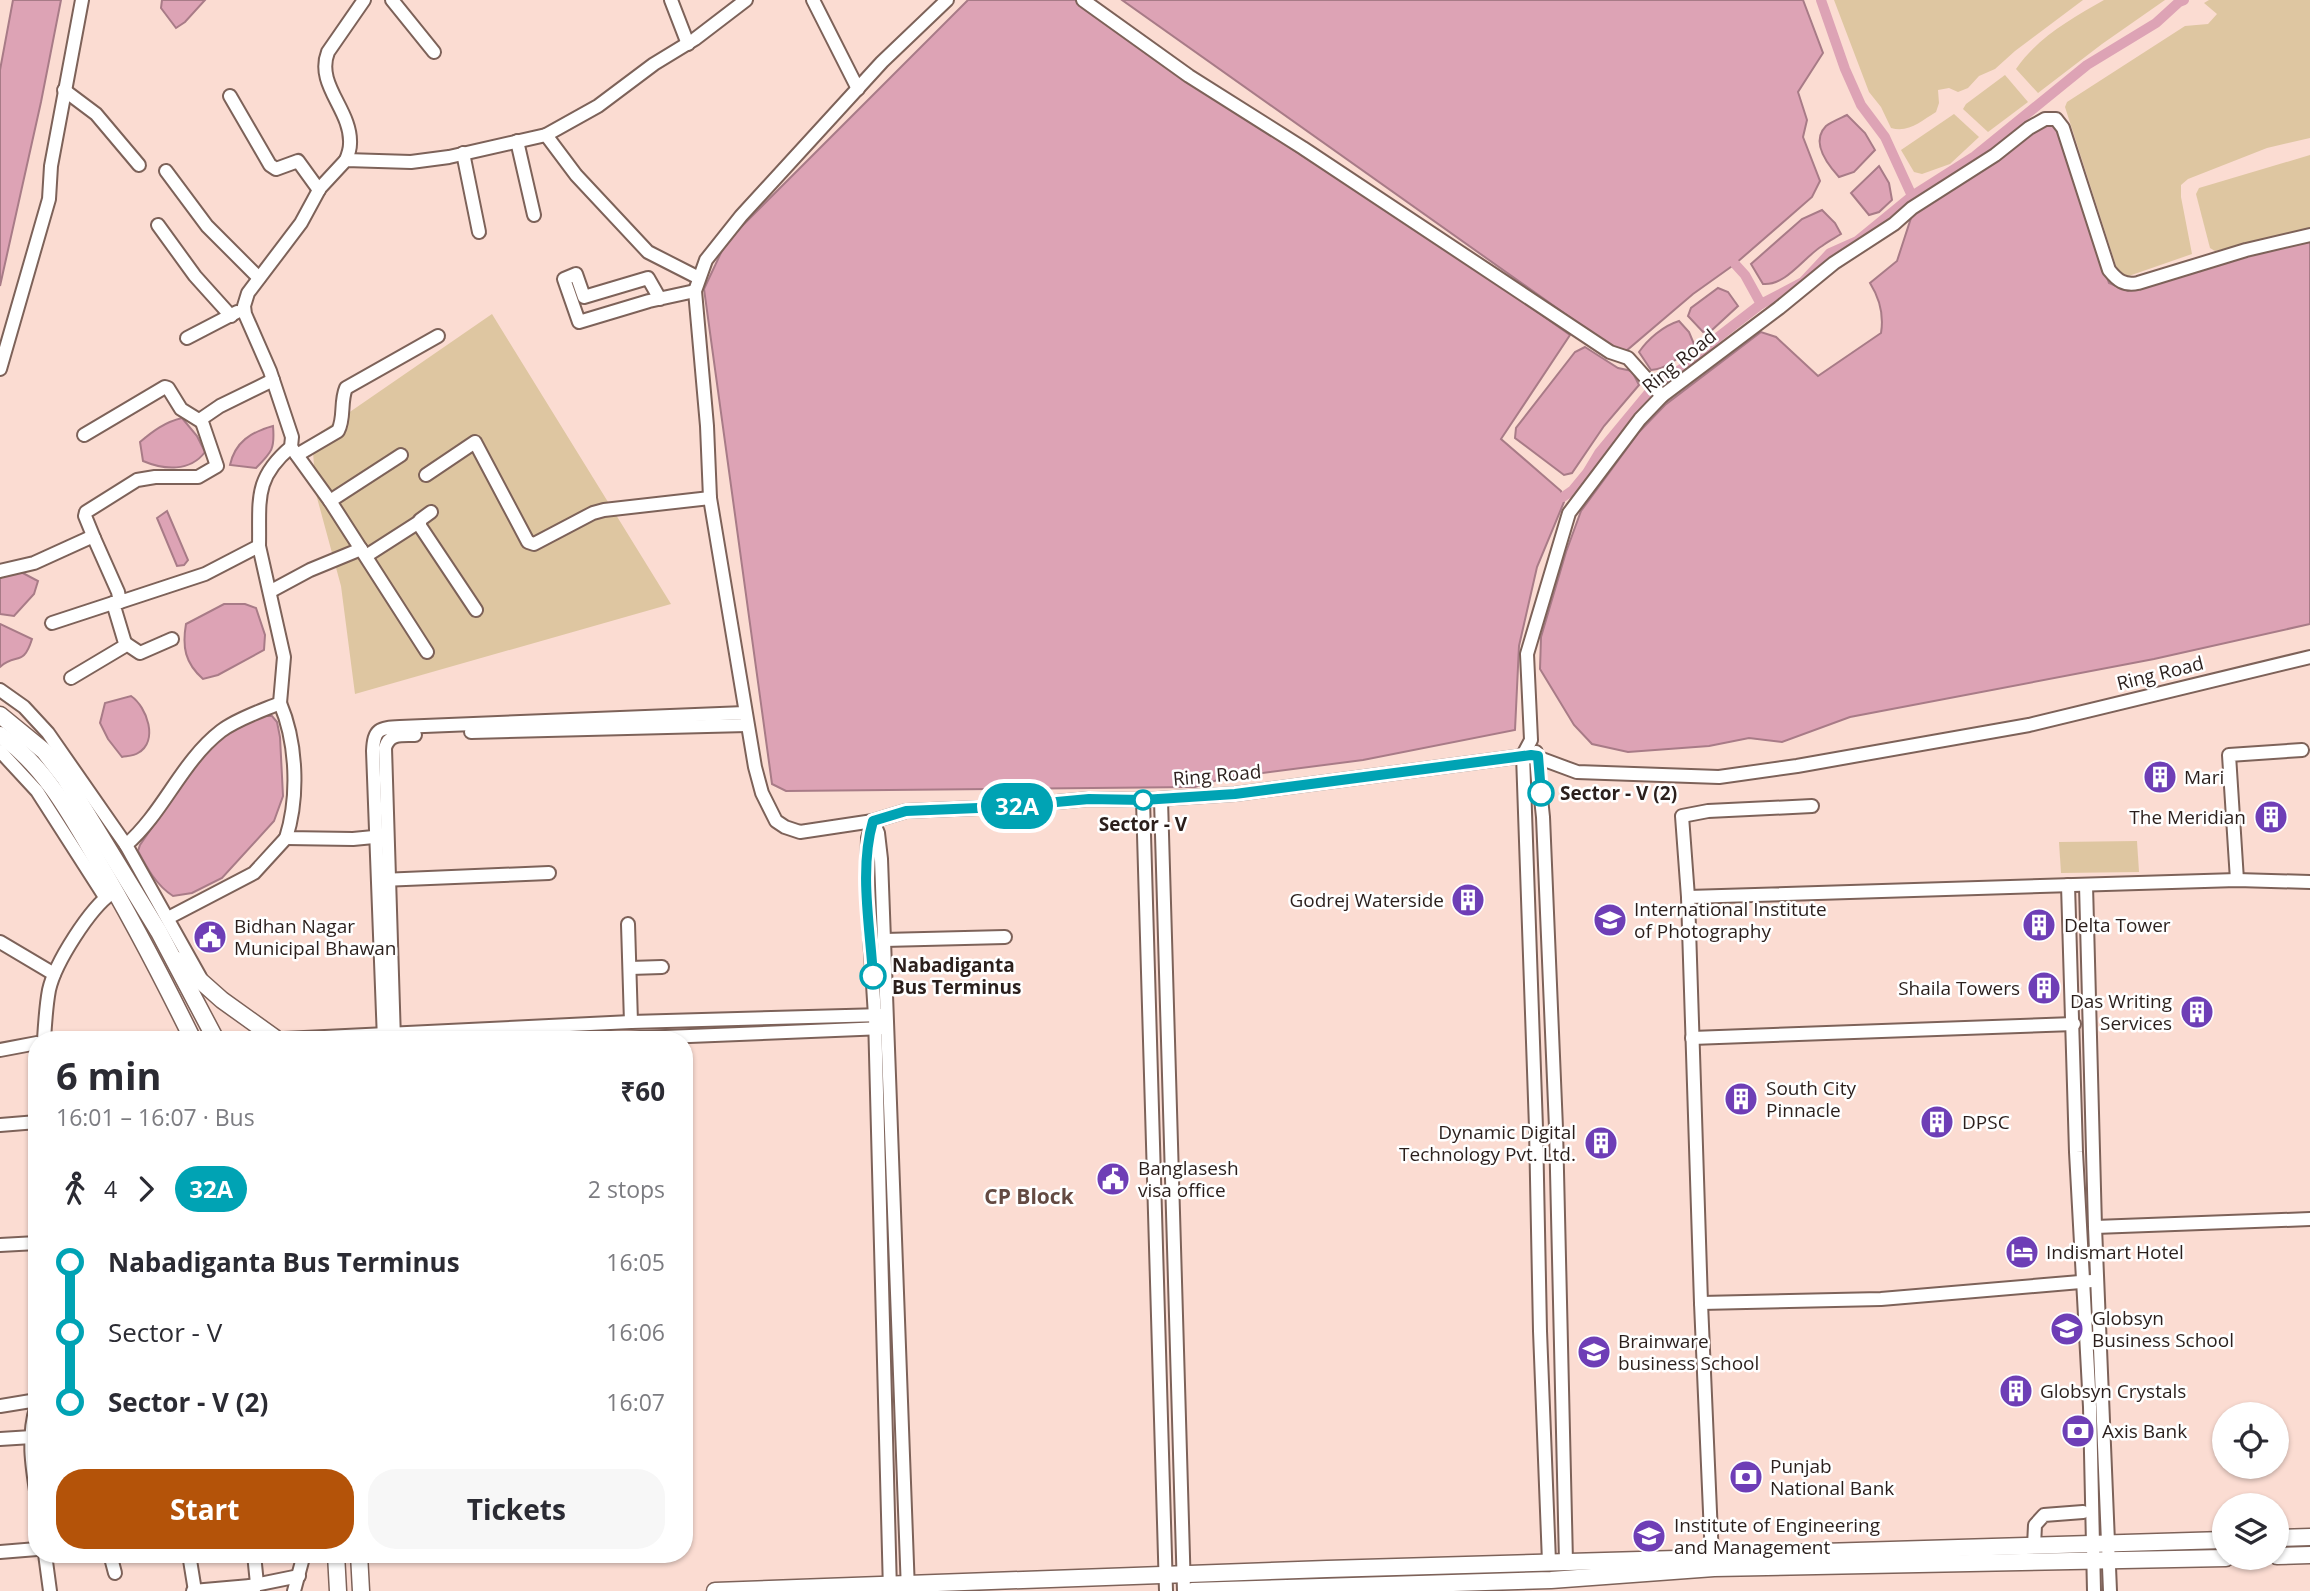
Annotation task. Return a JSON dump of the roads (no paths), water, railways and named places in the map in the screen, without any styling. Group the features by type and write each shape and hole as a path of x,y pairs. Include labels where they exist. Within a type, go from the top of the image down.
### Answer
{"main road":[{"path":"0,715 33,740 54,763 91,818 211,1031"},
{"path":"0,735 19,749 43,776 79,828 104,872 110,894 151,955 189,1031"},
{"path":"170,954 260,1031"},
{"path":"2289,1538 2310,1537"},
{"path":"1192,1591 1561,1580 1801,1552 2212,1540"},
{"path":"2289,1556 2310,1555"},
{"path":"1713,1563 2212,1558"},
{"path":"715,1591 1166,1583 1183,1574 1549,1562 1561,1580"},
{"path":"336,1563 338,1591"},
{"path":"359,1563 361,1591"},
{"path":"1371,1567 1373,1584"}],"street":[{"path":"0,369 49,199 51,166 82,0"},
{"path":"364,0 328,52 325,61 324,70 328,83 344,115 349,132 351,144 346,160 319,190 301,223 248,293 244,309 289,425 294,451 330,501 427,652"},
{"path":"392,0 434,52"},
{"path":"671,0 688,44"},
{"path":"346,160 411,162 546,135 598,106 746,0"},
{"path":"813,0 858,89"},
{"path":"389,1031 382,836 374,738 378,731 386,728 746,719 710,498 707,426 695,291 706,260 741,216 858,89 947,0"},
{"path":"1083,0 1230,103 1303,148 1610,352 1628,358 1660,393"},
{"path":"64,90 96,114 139,165"},
{"path":"230,96 270,165 276,169 298,161 319,190"},
{"name":"Ring Road","path":"1531,740 1527,654 1569,513 1660,393 1779,308 1834,263 2045,119 2053,118 2061,123 2109,270 2121,282 2130,285 2246,250 2310,235"},
{"path":"546,135 576,175 648,252 699,278"},
{"path":"517,141 534,215"},
{"path":"463,153 480,232"},
{"path":"166,171 207,226 259,278"},
{"path":"158,225 195,276 231,316"},
{"path":"660,299 648,278 584,297 576,274 564,279 579,322 695,291"},
{"path":"187,338 244,309"},
{"path":"168,918 254,873 286,838 293,815 295,789 288,726 280,702 284,657 259,546 261,485 278,458 338,431 346,388 438,336"},
{"path":"172,639 141,653 125,643 116,602 118,592 85,516 86,512 137,480 155,477 198,477 217,466 201,419 220,406 273,380"},
{"path":"85,435 165,387 169,388 181,409 202,422"},
{"path":"426,475 475,442 528,542 534,544 593,513 604,510 710,498"},
{"path":"330,501 401,456"},
{"path":"271,591 310,570 363,552 419,522 431,512"},
{"path":"419,522 476,610"},
{"path":"0,570 34,563 94,538"},
{"path":"52,623 205,574 259,546"},
{"path":"71,678 125,643"},
{"name":"Ring Road","path":"746,719 755,767 770,811 776,821 800,832 873,821 906,811 1002,807 1089,799 1161,800 1235,794 1523,755 1538,756 1577,772 1720,777 1797,766 2029,724 2310,657"},
{"path":"0,690 24,707 48,733 127,845 203,983"},
{"path":"127,845 150,822 203,747 225,728 280,702"},
{"path":"1531,740 1523,755 1549,1562"},
{"path":"1531,740 1538,756 1544,817 1554,1095 1561,1580"},
{"path":"2237,880 2229,755 2302,750"},
{"path":"0,751 37,791 110,894 93,909 54,975 45,1031"},
{"path":"1143,800 1166,1583"},
{"path":"1161,800 1184,1591"},
{"path":"1713,1563 1701,1303 1688,897 1682,815 1708,811 1812,806"},
{"path":"873,821 878,833 881,859 884,940 881,1022 889,1261 902,1441 908,1588"},
{"path":"873,821 868,838 867,889 881,1022"},
{"path":"286,838 353,839 382,836"},
{"path":"384,880 549,873"},
{"path":"1688,897 2237,880 2310,882"},
{"path":"2068,885 2076,1152 2091,1281 2110,1544 2101,1561 2095,1591"},
{"path":"2086,885 2095,1227 2091,1281 2093,1543 2110,1591"},
{"path":"1146,924 1163,922"},
{"path":"628,924 631,1022"},
{"path":"884,940 1005,937"},
{"path":"0,942 54,975"},
{"path":"630,968 662,967"},
{"path":"1148,1010 1166,1009"},
{"path":"510,1031 631,1022 881,1022"},
{"path":"693,1033 881,1022"},
{"path":"595,1024 595,1031"},
{"path":"1692,1038 2074,1024"},
{"path":"0,1050 28,1045"},
{"path":"1534,1095 1554,1095"},
{"path":"0,1125 28,1123"},
{"path":"2095,1227 2310,1219"},
{"path":"0,1245 28,1243"},
{"path":"889,1261 890,1588"},
{"path":"1701,1303 1881,1299 2091,1281"},
{"path":"0,1395 15,1403"},
{"path":"0,1406 28,1402"},
{"path":"0,1439 28,1437"},
{"path":"888,1443 902,1441"},
{"path":"2034,1546 2035,1525 2044,1515 2083,1512"},
{"path":"0,1552 28,1550"},
{"path":"47,1563 50,1591"},
{"path":"112,1563 115,1573"},
{"path":"191,1563 199,1591 254,1587 299,1576"},
{"path":"254,1563 254,1587"},
{"path":"295,1591 302,1563"}],"waterway":[{"path":"1821,0 1845,69 1861,105 1885,137 1912,196"},
{"path":"1735,264 1745,275 1761,304 1803,282 1830,253 1857,241 1912,196 1975,156 2087,65 2156,23 2184,0"},
{"path":"1563,497 1573,490 1599,453 1652,389 1694,360 1717,338 1761,304"}],"place":[{"name":"Mari","path":"2160,777"},
{"name":"Sector - V (2)","path":"1541,793"},
{"name":"Sector - V","path":"1143,800"},
{"name":"The Meridian","path":"2271,817"},
{"name":"Godrej Waterside","path":"1468,900"},
{"name":"International Institute of Photography","path":"1610,920"},
{"name":"Delta Tower","path":"2039,925"},
{"name":"Bidhan Nagar Municipal Bhawan","path":"210,937"},
{"name":"Nabadiganta Bus Terminus","path":"873,976"},
{"name":"Shaila Towers","path":"2044,988"},
{"name":"Das Writing Services","path":"2197,1012"},
{"name":"South City Pinnacle","path":"1741,1099"},
{"name":"DPSC","path":"1937,1122"},
{"name":"Dynamic Digital Technology Pvt. Ltd.","path":"1601,1143"},
{"name":"Banglasesh visa office","path":"1113,1179"},
{"name":"Indismart Hotel","path":"2022,1252"},
{"name":"Globsyn Business School","path":"2067,1329"},
{"name":"Brainware business School","path":"1594,1352"},
{"name":"Globsyn Crystals","path":"2016,1391"},
{"name":"Axis Bank","path":"2078,1431"},
{"name":"Punjab National Bank","path":"1746,1477"},
{"name":"Institute of Engineering and Management","path":"1649,1536"}],"district":[{"name":"CP Block","path":"1029,1196"}]}
